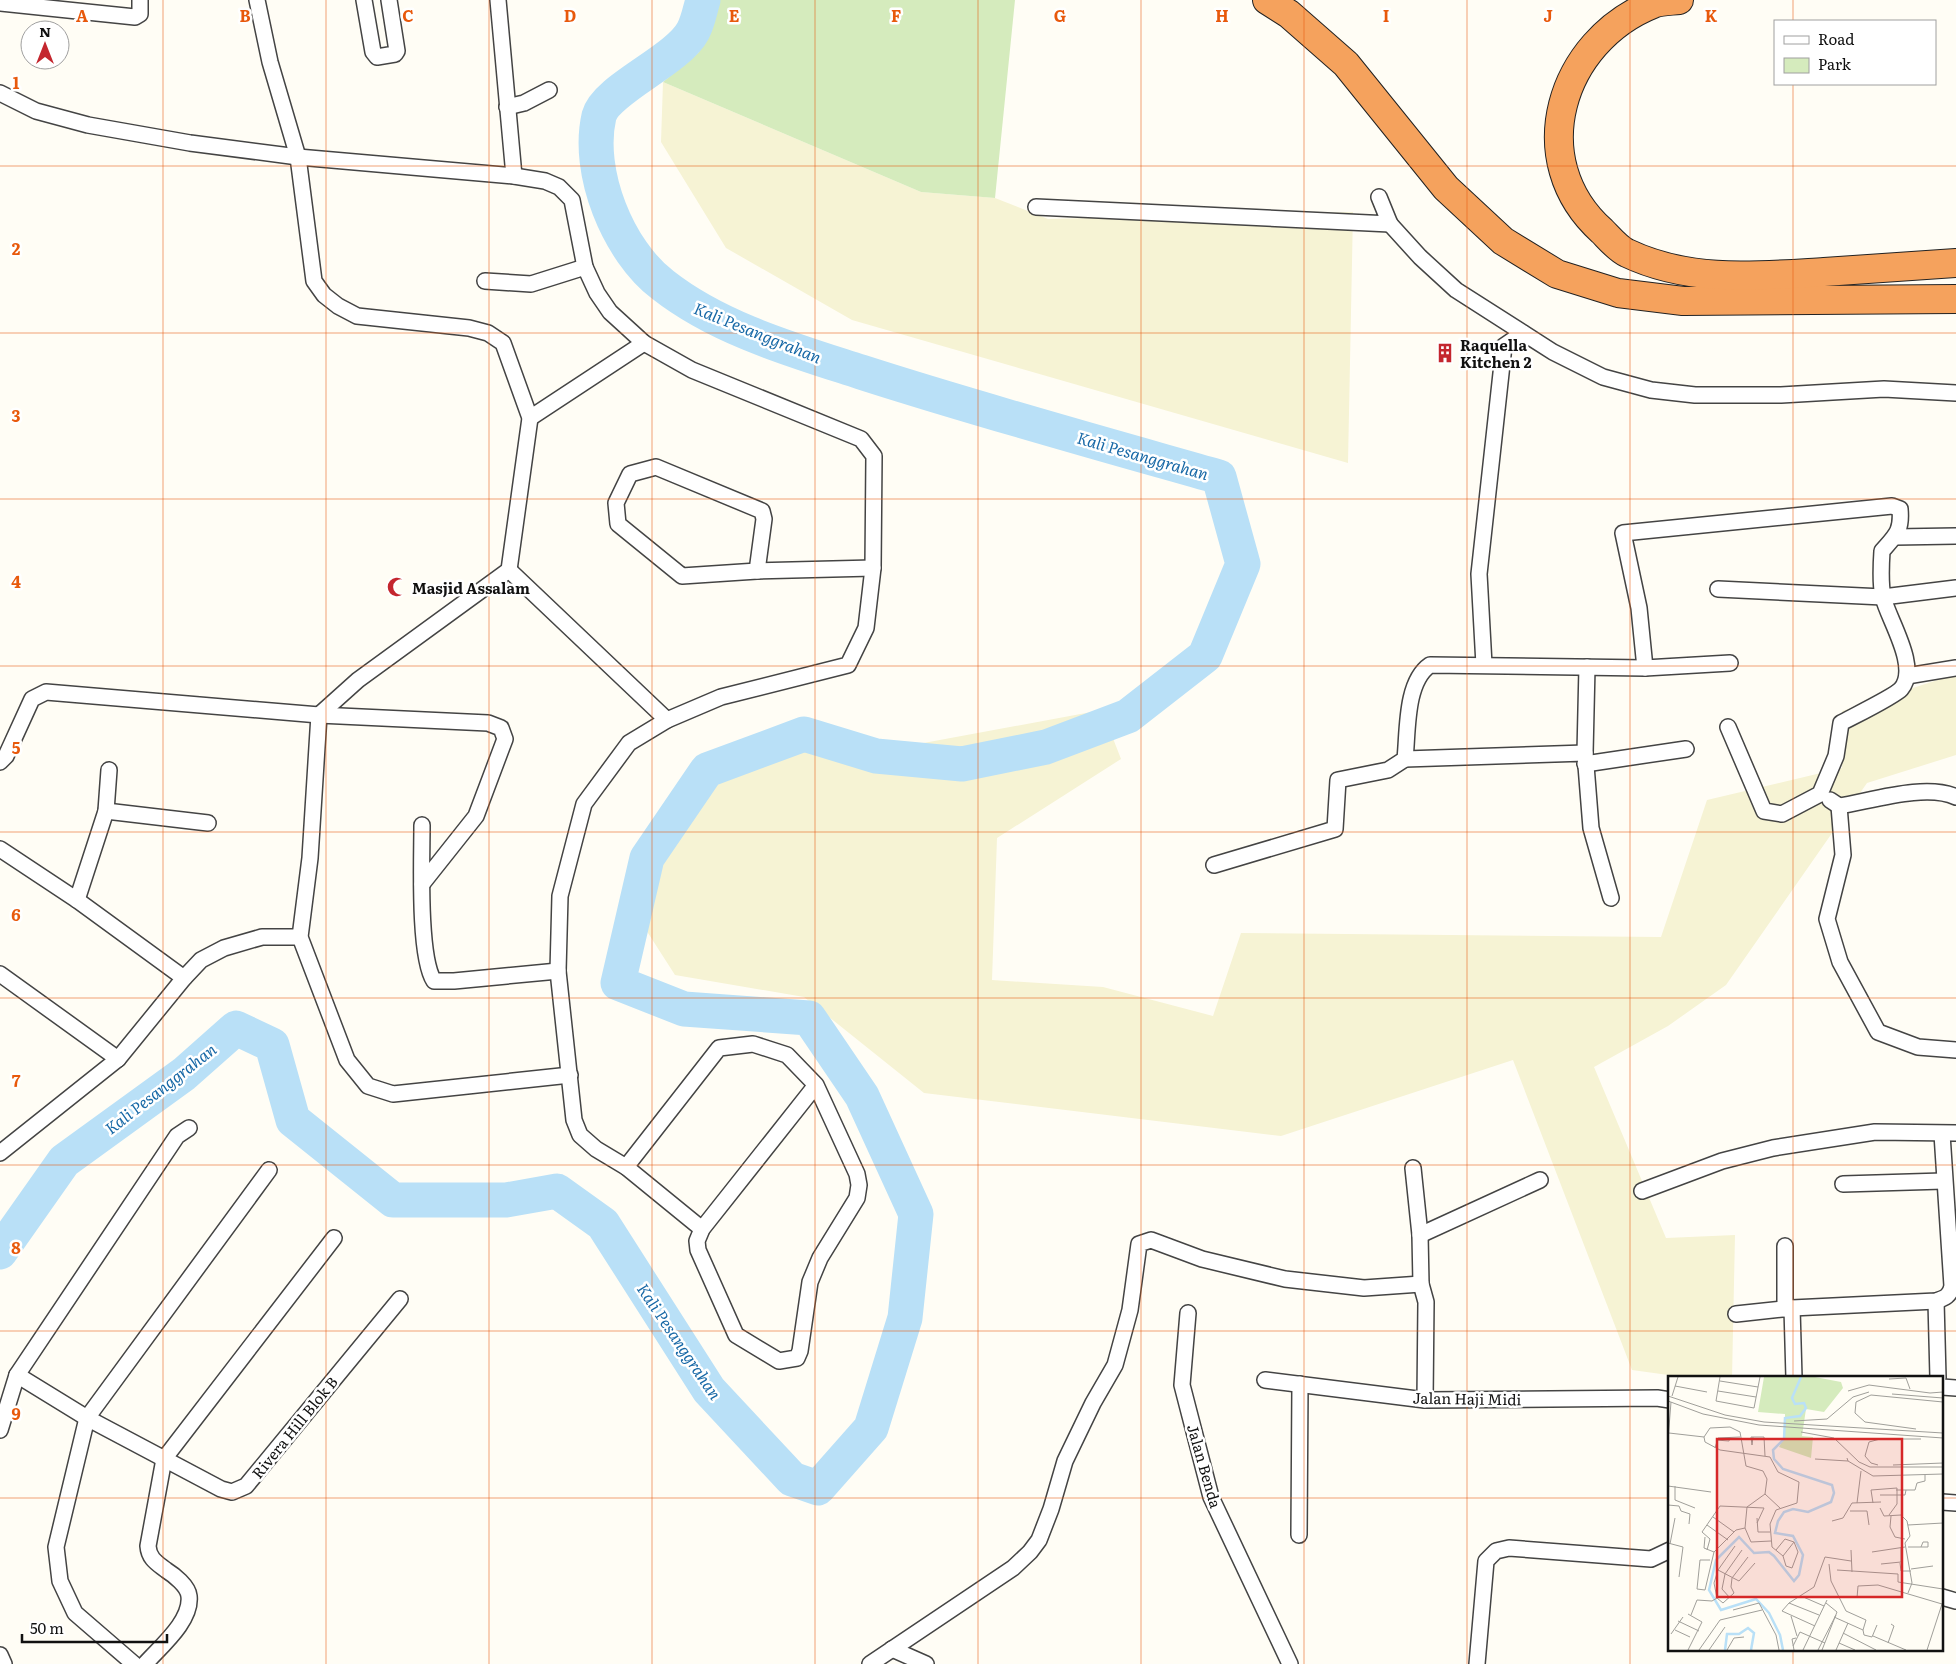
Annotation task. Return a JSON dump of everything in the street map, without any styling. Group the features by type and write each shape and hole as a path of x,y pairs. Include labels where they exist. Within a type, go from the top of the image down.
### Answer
{"highway":[{"path":"1267,0 1289,14 1346,64 1446,188 1503,241 1557,274 1618,293 1683,301 1956,299"},
{"path":"1679,0 1654,4 1609,29 1576,67 1562,103 1558,139 1564,174 1586,216 1625,252 1675,271 1742,277 1956,264"}],"street":[{"path":"0,3 135,17 140,14 140,0"},
{"path":"257,0 270,62 298,157 314,280 324,295 338,306 357,316 469,328 488,333 503,343 530,418 509,570 358,680 319,715 310,858 300,937 347,1060 368,1086 392,1094 570,1075"},
{"path":"364,0 373,52 377,57 395,54 397,51 389,0"},
{"path":"498,0 514,176"},
{"path":"507,107 524,103 550,90"},
{"path":"0,93 36,111 88,125 190,143 298,157 514,176 545,181 559,187 572,200 585,267 597,293 610,312 644,343 692,370 861,439 869,446 874,456 872,568 866,628 848,665 721,697 667,720 629,743 584,804 560,896 558,971 574,1120 580,1135 596,1149 626,1167 702,1229"},
{"path":"1379,198 1390,224 1420,258 1456,290 1553,352 1603,377 1651,390 1695,395 1781,395 1884,389 1956,393"},
{"path":"1036,207 1390,224"},
{"path":"485,280 531,284 585,267"},
{"path":"1484,665 1479,574 1504,346 1523,332"},
{"path":"530,418 644,343"},
{"path":"757,571 764,520 762,512 656,467 630,474 616,503 618,524 682,576 757,571 872,568"},
{"path":"1646,668 1639,608 1623,533 1892,506 1900,509 1901,525 1895,537 1882,551 1883,597 1901,640 1907,676 1901,689 1840,723 1836,756 1820,794 1782,814 1764,811 1728,727"},
{"path":"1895,537 1956,536"},
{"path":"509,570 667,720"},
{"path":"1718,589 1883,597 1956,588"},
{"path":"1406,759 1412,690 1422,671 1430,665 1646,668 1730,663"},
{"path":"1587,667 1585,758 1591,828 1611,898"},
{"path":"1907,676 1956,668"},
{"path":"0,762 6,756 32,699 46,692 319,715 488,723 501,728 504,739 476,816 422,884"},
{"path":"1214,864 1335,829 1338,780 1388,770 1406,759 1585,758 1686,749"},
{"path":"78,900 106,811 109,770"},
{"path":"1820,794 1839,806 1918,792 1948,794 1956,797"},
{"path":"1839,806 1843,855 1827,919 1840,962 1878,1032 1918,1047 1956,1050"},
{"path":"106,811 208,822"},
{"path":"422,825 424,942 429,973 434,981 454,981 558,971"},
{"path":"0,849 78,900 184,978"},
{"path":"0,1153 118,1059 201,960 224,948 262,937 300,937"},
{"path":"0,974 118,1059"},
{"path":"626,1167 718,1048 753,1044 786,1055 816,1085 857,1174 859,1185 857,1198 820,1258 810,1282 800,1351 797,1358 779,1361 736,1335 698,1250 697,1241 702,1229 816,1085"},
{"path":"0,1430 17,1375 177,1136 190,1128"},
{"path":"1642,1191 1722,1160 1773,1148 1875,1132 1949,1134 1943,1181 1951,1231 1952,1286 1946,1298 1936,1301 1788,1308 1736,1314"},
{"path":"1414,1168 1420,1235 1421,1284 1426,1302 1425,1400"},
{"path":"134,1664 75,1613 60,1581 56,1547 87,1418 269,1170"},
{"path":"1420,1235 1540,1180"},
{"path":"1843,1184 1943,1181"},
{"path":"145,1664 185,1616 189,1594 174,1576 153,1560 148,1553 164,1460 334,1238"},
{"path":"870,1664 1013,1568 1030,1552 1039,1540 1051,1510 1065,1461 1093,1403 1115,1364 1130,1310 1139,1244 1154,1241 1202,1259 1285,1279 1364,1288 1421,1284"},
{"path":"1785,1246 1794,1376"},
{"name":"Rivera Hill Blok B","path":"17,1375 87,1418 164,1460 221,1489 232,1492 246,1486 400,1299"},
{"path":"1936,1301 1938,1376"},
{"name":"Jalan Benda","path":"1188,1313 1182,1385 1211,1497 1290,1664"},
{"name":"Jalan Haji Midi","path":"1265,1380 1425,1400 1657,1398 1668,1400"},
{"path":"1299,1535 1300,1384"},
{"path":"1477,1664 1486,1561 1496,1551 1509,1548 1651,1559 1668,1551"},
{"path":"892,1649 926,1664"},
{"path":"0,1655 4,1664"}],"shaded area":[{"path":"663,82 921,192 995,198 1048,219 1353,212 1348,463 852,320 726,248 661,142"},
{"path":"1956,674 1956,755 1867,783 1726,985 1668,1026 1594,1067 1666,1238 1735,1235 1732,1376 1676,1376 1632,1370 1513,1060 1281,1136 924,1093 804,997 675,975 632,908 688,804 773,742 902,747 1102,710 1121,759 997,838 992,980 1103,987 1213,1016 1241,933 1661,937 1707,800 1842,768 1842,711"}],"green space":[{"path":"711,0 1015,0 995,198 921,192 663,82 699,52"}],"waterway":[{"name":"Kali Pesanggrahan","path":"0,1252 64,1161 184,1074 236,1028 272,1045 293,1120 393,1200 506,1200 557,1191 603,1224 709,1390 792,1479 818,1488 871,1428 905,1318 916,1214 862,1096 809,1018 684,1009 618,983 647,858 707,770 804,734 876,756 962,764 1046,747 1128,716 1205,656 1243,564 1219,477 950,400 758,337 708,314 663,285 647,270 632,252 609,209 597,161 596,138 599,116 604,106 614,96 685,42 695,27 703,0"}],"place":[{"name":"Raquella Kitchen 2","path":"1445,353"},
{"name":"Masjid Assalam","path":"397,587"}]}
